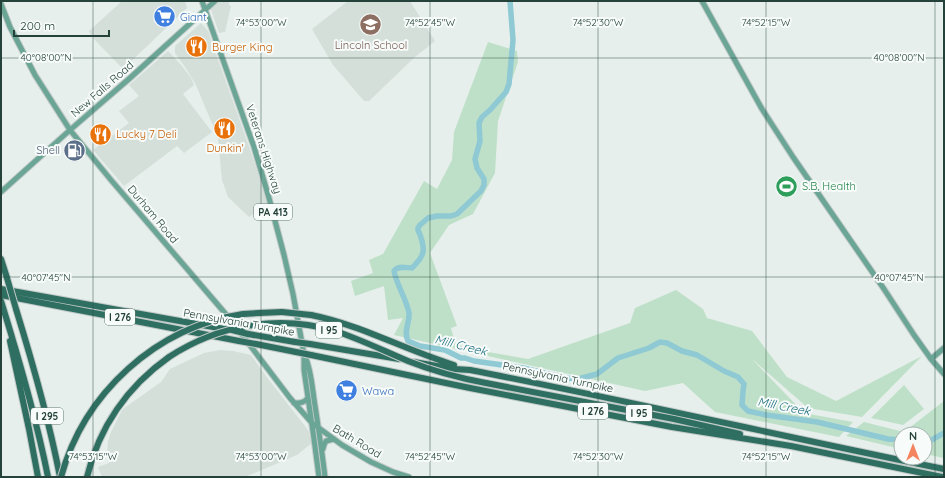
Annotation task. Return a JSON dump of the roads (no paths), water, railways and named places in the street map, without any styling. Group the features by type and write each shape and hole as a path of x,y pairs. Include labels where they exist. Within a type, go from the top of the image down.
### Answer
{"highway":[{"name":"I 295","path":"1,259 43,398 60,477"},
{"name":"Pennsylvania Turnpike","path":"1,290 248,334 470,370 944,468"},
{"name":"Pennsylvania Turnpike","path":"1,295 312,355 470,388 672,427 791,446 942,477"},
{"name":"I 295","path":"2,304 31,401 48,477"},
{"name":"I 95","path":"60,477 78,432 88,415 104,393 132,364 180,333 223,318 266,312 311,315 340,322 420,354 470,370"},
{"path":"5,314 9,340 31,437 38,477"},
{"name":"I 95","path":"87,477 93,456 116,410 127,396 157,366 184,348 216,334 258,324 275,323 314,326 334,331 423,366 456,376 686,422 791,446"}],"main road":[{"name":"Veterans Highway","path":"202,1 249,130 268,193 291,283 304,354 304,370 319,477"},
{"name":"New Falls Road","path":"1,192 215,1"},
{"path":"702,1 762,110 931,359 944,374"},
{"name":"Durham Road","path":"1,4 10,27 35,75 70,130 230,319 279,385 312,423"},
{"path":"931,359 944,348"},
{"name":"Veterans Highway","path":"304,354 308,363 319,428 325,477"},
{"path":"294,403 302,403 308,398"},
{"name":"Bath Road","path":"312,423 350,450 371,462 409,477"},
{"path":"322,456 325,443 328,440 334,439"}],"waterway":[{"name":"Mill Creek","path":"510,1 513,40 509,84 506,92 482,117 479,123 480,141 475,159 477,168 484,179 484,185 481,191 457,214 428,218 420,225 418,230 423,252 419,261 412,268 400,267 394,271 409,313 406,330 408,341 420,346 445,350 461,358 474,361 523,368 565,378 578,379 597,374 618,358 649,348 660,342 667,343 682,351 697,355 724,371 738,377 744,384 742,405 748,411 817,422 893,439"},
{"name":"Mill Creek","path":"933,439 944,433"}],"place":[{"name":"Giant","path":"164,17"},
{"name":"Lincoln School","path":"371,25"},
{"name":"Burger King","path":"197,47"},
{"name":"Dunkin'","path":"225,128"},
{"name":"Lucky 7 Deli","path":"101,134"},
{"name":"Shell","path":"75,150"},
{"name":"S.B. Health","path":"786,186"},
{"name":"Wawa","path":"347,391"}]}
